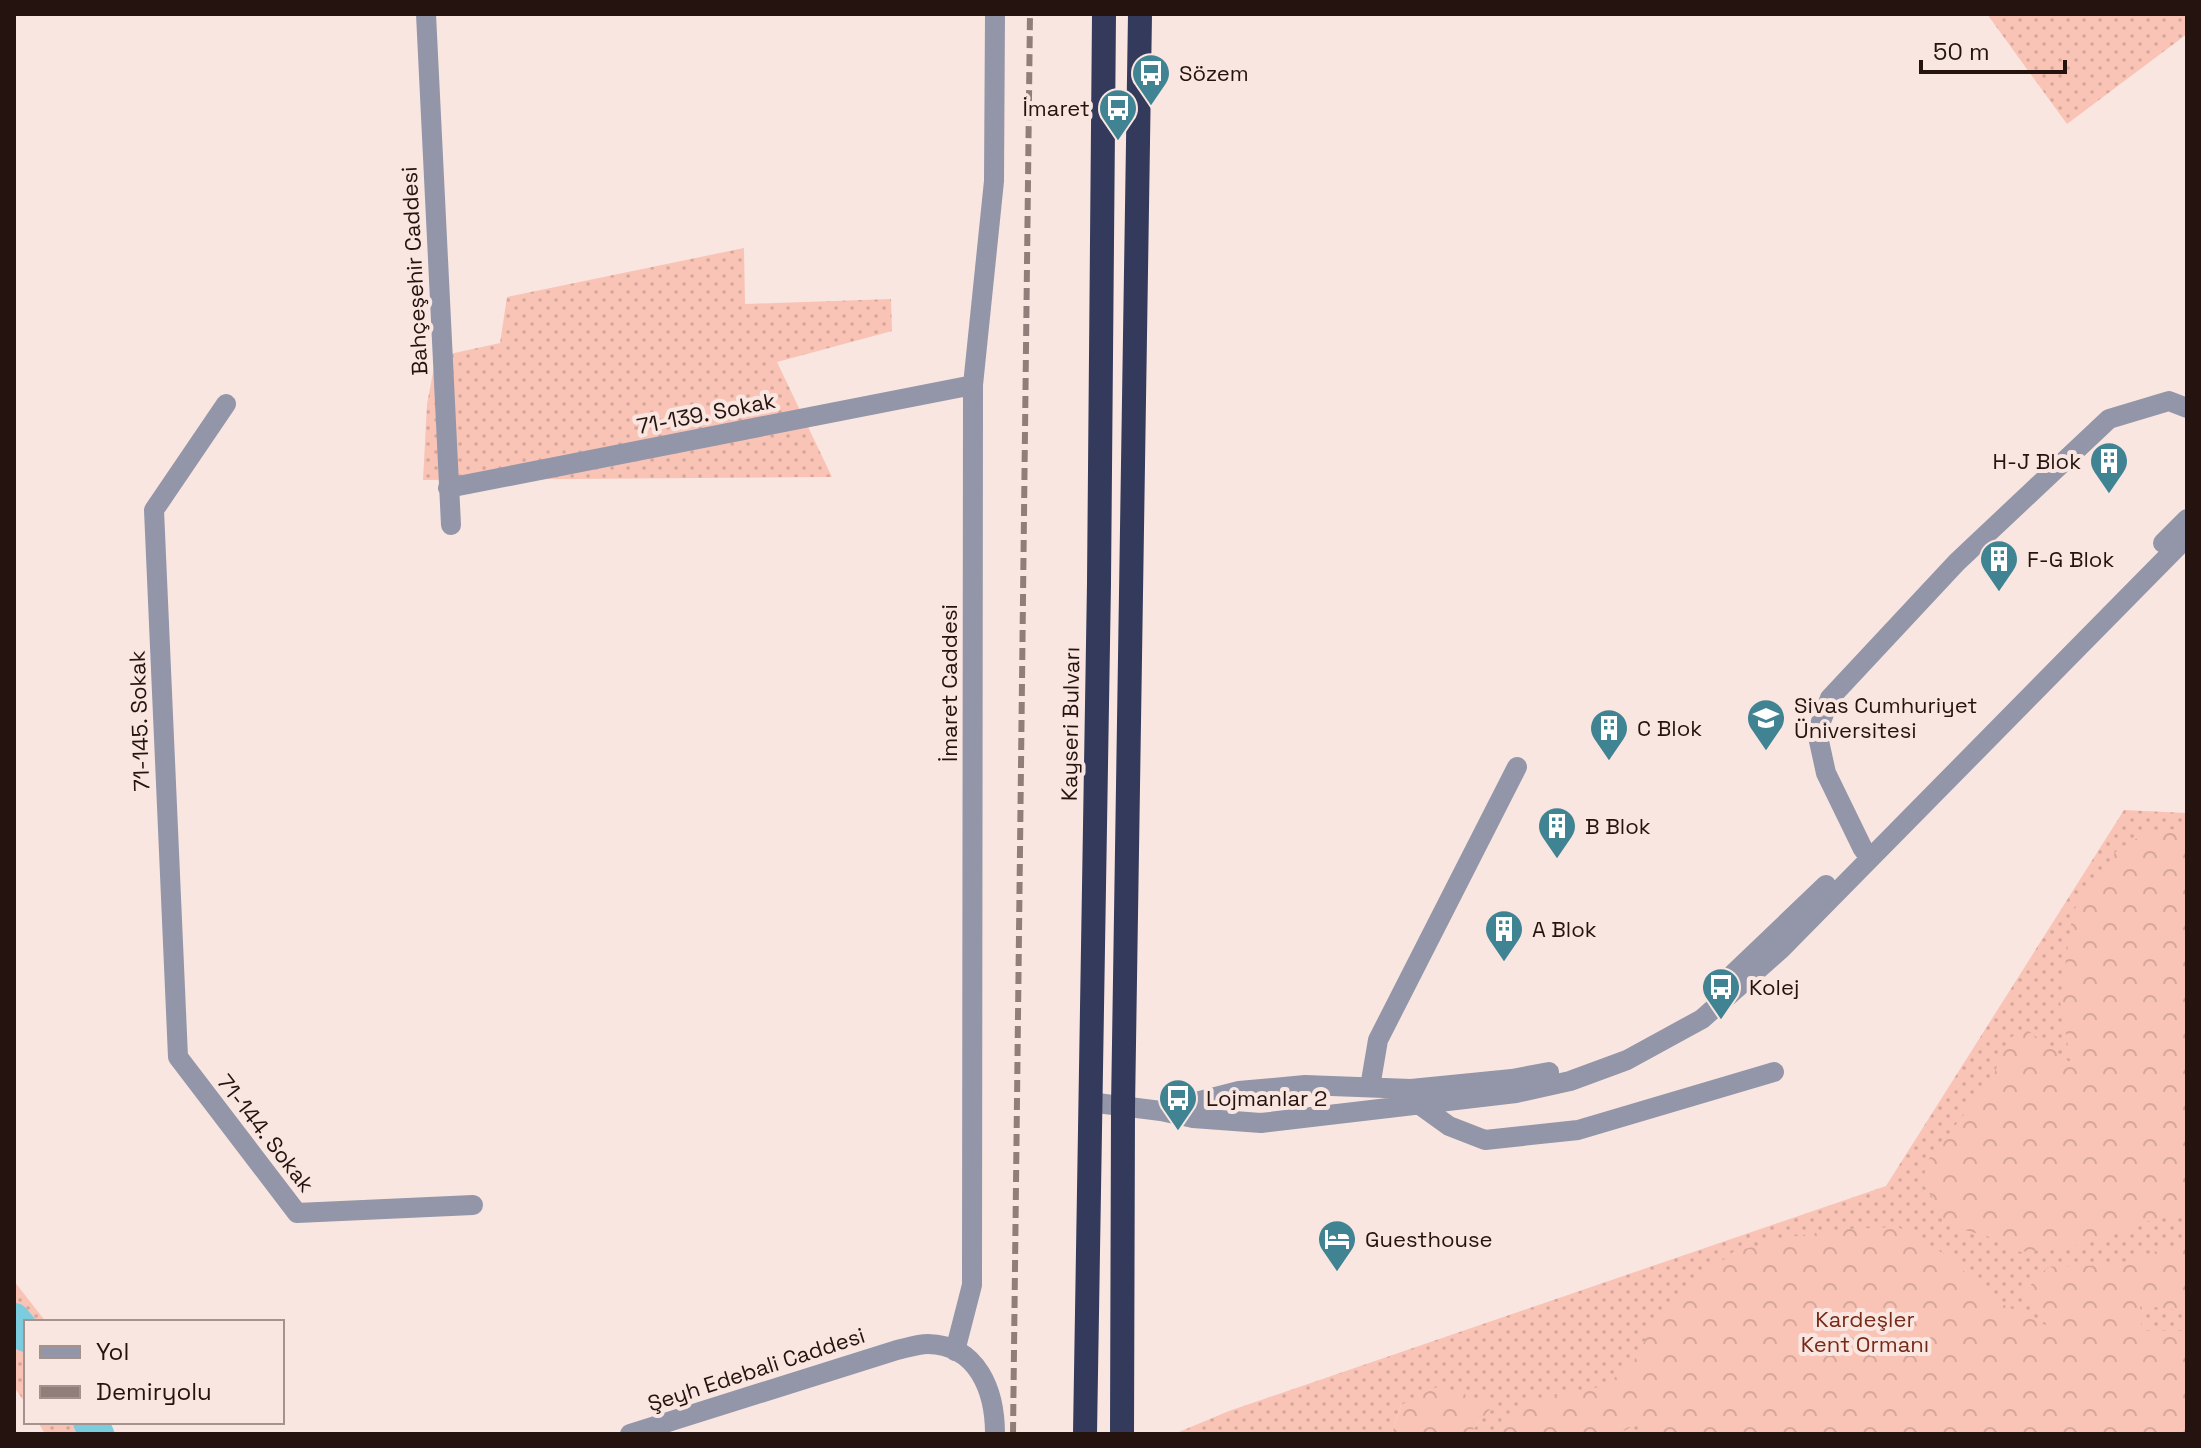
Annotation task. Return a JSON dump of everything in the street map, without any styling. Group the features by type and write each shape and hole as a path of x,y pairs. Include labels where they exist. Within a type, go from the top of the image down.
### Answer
{"highway":[{"name":"Kayseri Bulvarı","path":"1085,1434 1099,598 1104,14"},
{"path":"1122,1434 1123,1108 1140,14"}],"street":[{"name":"Bahçeşehir Caddesi","path":"426,14 451,525"},
{"name":"İmaret Caddesi","path":"955,1351 972,1285 973,385 994,181 995,14"},
{"name":"71-139. Sokak","path":"448,488 973,385"},
{"path":"1863,849 1826,773 1817,732 1830,698 1957,562 2109,419 2178,404 2187,388"},
{"name":"71-145. Sokak","path":"178,1057 154,510 226,404"},
{"path":"1161,1111 1239,1091 1305,1085 1411,1089 1512,1079 1565,1069 1624,1051 1696,1008 1770,940 1997,716 2187,519"},
{"path":"1089,1102 1193,1118 1261,1123 1516,1093 1570,1081 1627,1060 1702,1019 1803,927 2187,537"},
{"path":"1370,1087 1378,1040 1517,767"},
{"name":"71-144. Sokak","path":"178,1057 297,1213 473,1205"},
{"path":"1417,1103 1449,1126 1485,1140 1578,1130 1774,1072"},
{"name":"Şeyh Edebali Caddesi","path":"630,1434 897,1350 928,1344 955,1351"},
{"path":"955,1351 971,1358 991,1395 995,1434"}],"green space":[{"path":"1987,14 2187,14 2187,34 2067,124"},
{"path":"744,248 745,304 891,299 892,331 777,362 832,477 423,480 427,404 436,357 500,343 507,297"},
{"path":"2124,810 2187,813 2187,1434 1469,1434 1491,1408 1401,1405 1392,1434 1174,1434 1229,1411 1886,1186"},
{"path":"2187,829 2187,1213 2154,1219 2083,1245 2020,1252 1990,1237 1946,1225 1938,1205 1922,1183 1928,1160 1992,1079 2008,1039 2026,1029 2071,1063 2060,1001 2073,911 2118,849 2152,830"},
{"name":"Kardeşler Kent Ormanı","path":"1898,1227 1953,1259 1986,1296 2064,1334 2022,1294 2048,1267 2114,1265 2187,1241 2187,1300 2182,1311 2140,1305 2142,1331 2187,1331 2187,1434 1660,1434 1636,1424 1619,1434 1497,1434 1502,1418 1527,1402 1599,1387 1630,1368 1663,1308 1733,1252 1796,1236 1843,1229"},
{"path":"14,1281 44,1320 24,1320 24,1401 14,1387"},
{"path":"1437,1387 1478,1398 1492,1407 1469,1434 1392,1434 1401,1405"},
{"path":"39,1424 110,1424 116,1434 45,1434"}],"waterway":[{"path":"14,1320 24,1332"},
{"path":"91,1424 97,1434"}],"railway":[{"path":"1013,1434 1030,14"}],"place":[{"name":"Sözem","path":"1151,107"},
{"name":"İmaret","path":"1118,142"},
{"name":"H-J Blok","path":"2109,495"},
{"name":"F-G Blok","path":"1999,593"},
{"name":"Sivas Cumhuriyet Üniversitesi","path":"1766,752"},
{"name":"C Blok","path":"1609,762"},
{"name":"B Blok","path":"1557,860"},
{"name":"A Blok","path":"1504,963"},
{"name":"Kolej","path":"1721,1021"},
{"name":"Lojmanlar 2","path":"1178,1132"},
{"name":"Guesthouse","path":"1337,1273"}]}
